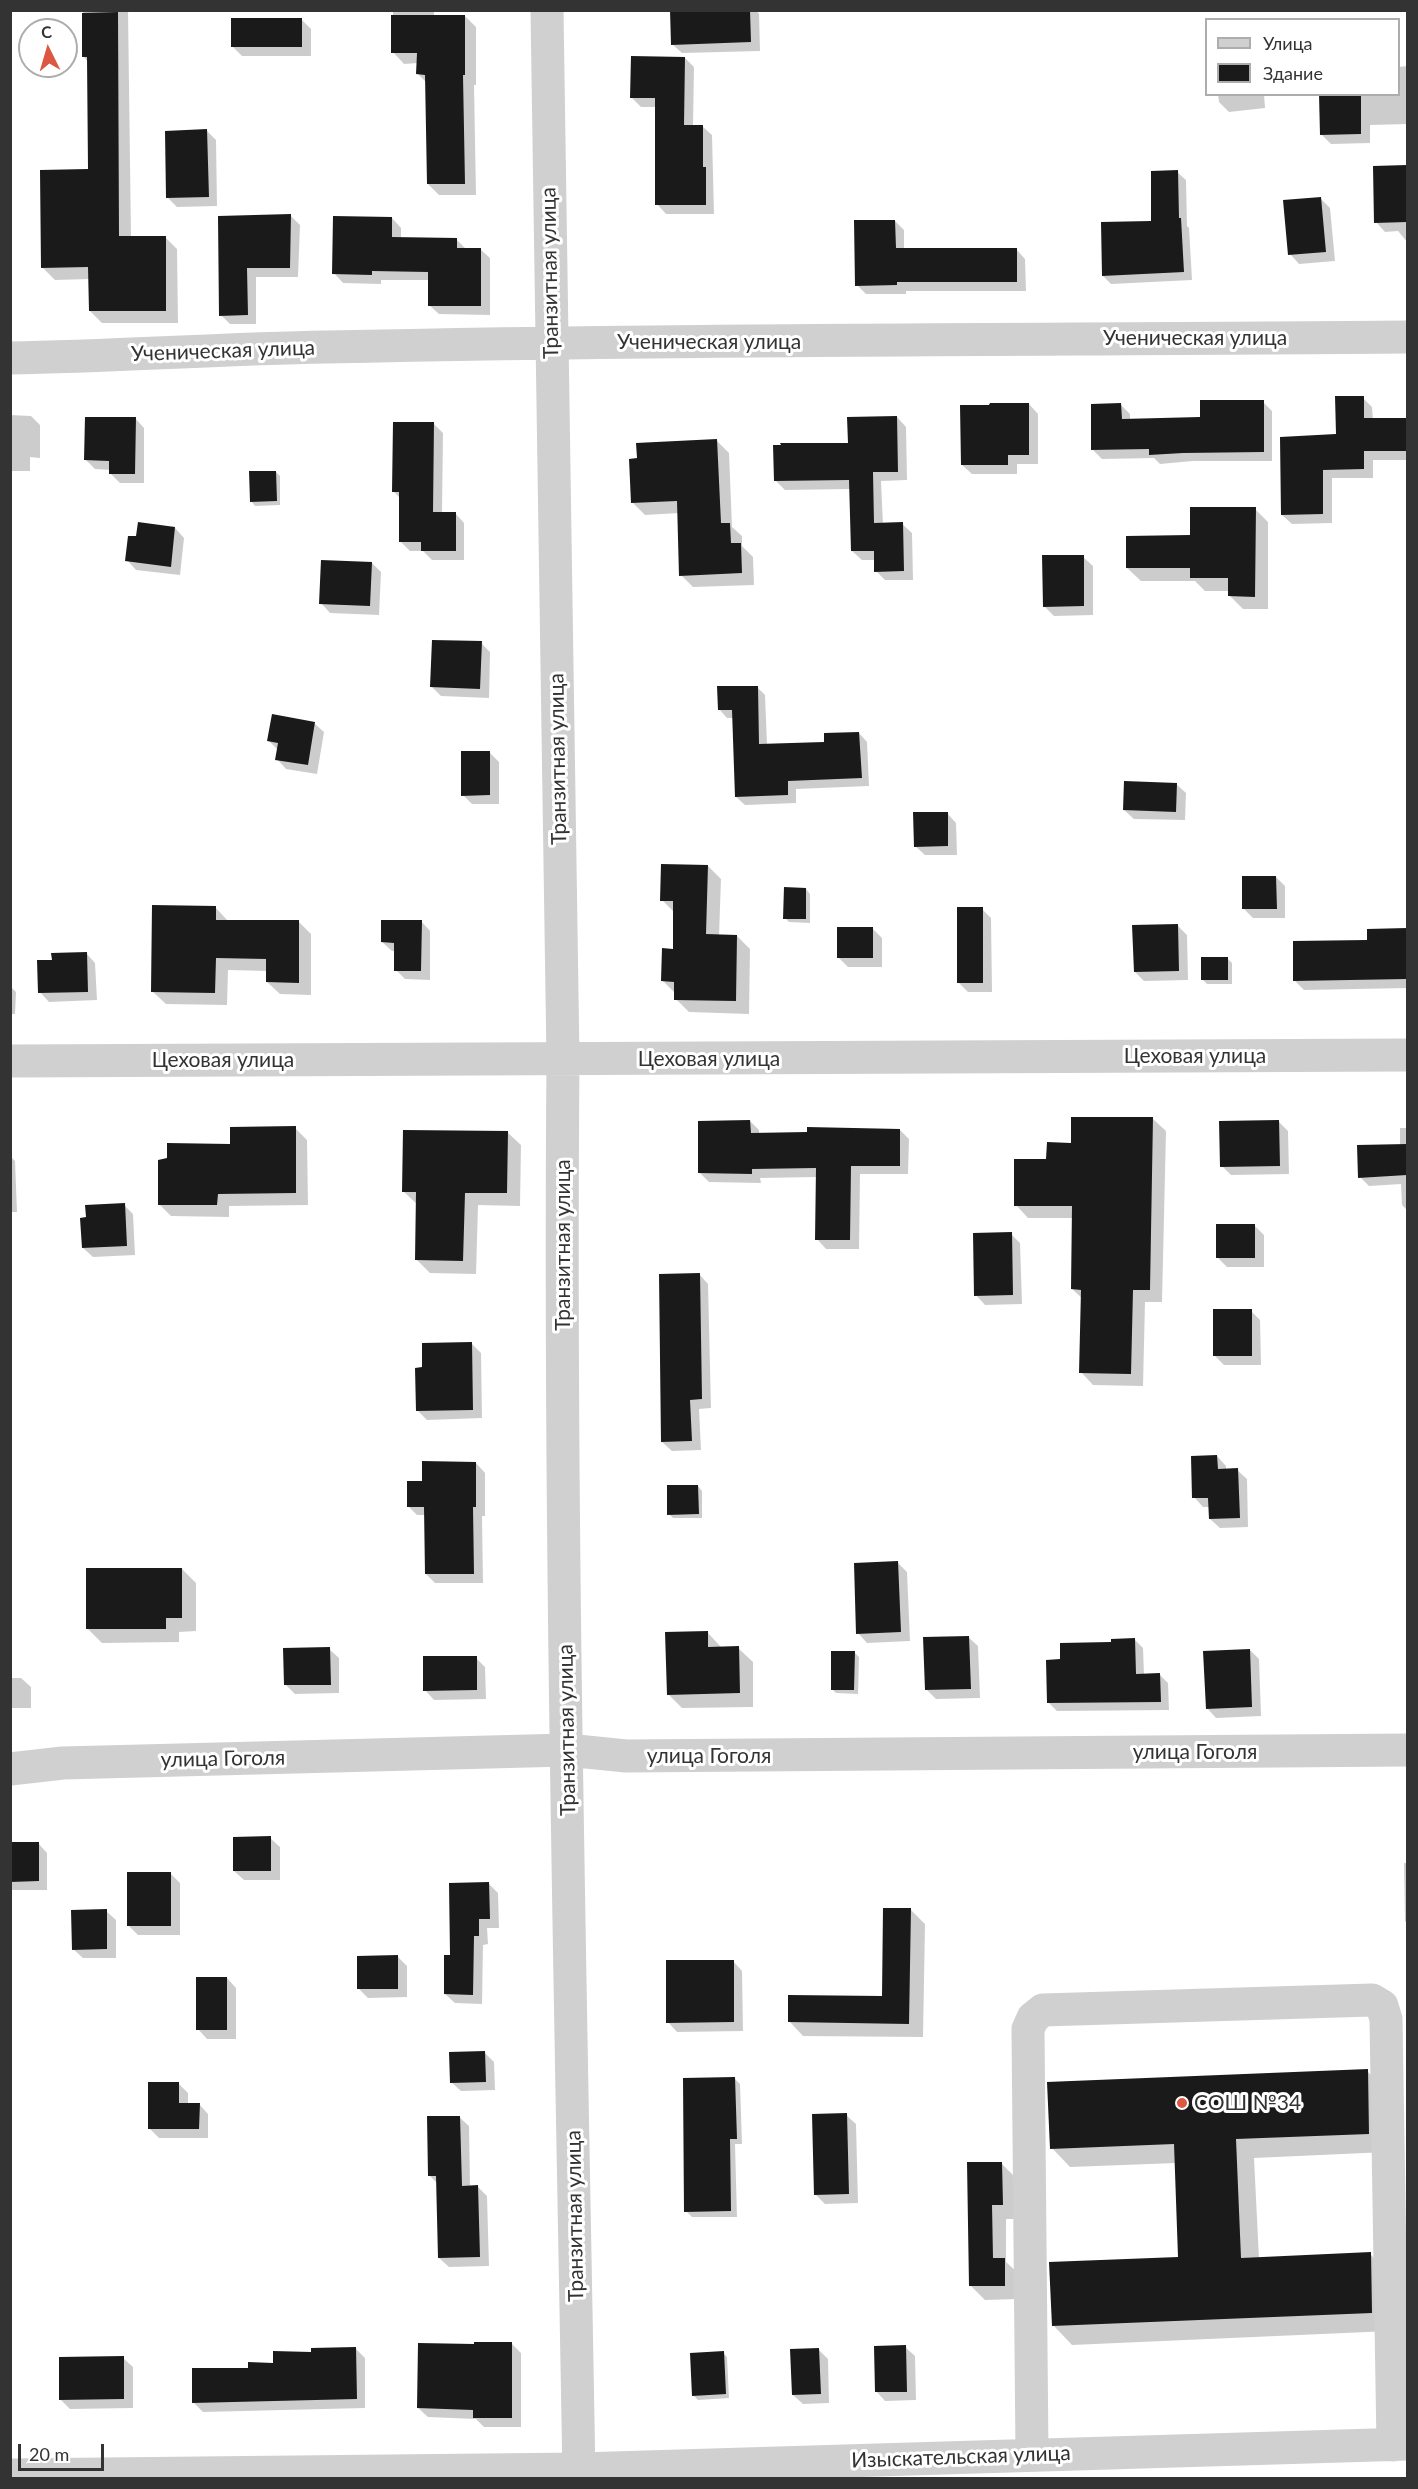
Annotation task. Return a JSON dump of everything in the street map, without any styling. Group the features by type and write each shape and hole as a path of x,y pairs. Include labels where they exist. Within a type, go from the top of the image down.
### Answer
{"street":[{"name":"Транзитная улица","path":"547,10 563,1059 562,1235 567,1750 579,2474"},
{"name":"Ученическая улица","path":"10,358 126,356 329,347 1407,337"},
{"name":"Цеховая улица","path":"10,1061 1407,1055"},
{"name":"улица Гоголя","path":"10,1769 63,1762 567,1750 626,1756 1407,1750"},
{"path":"1032,2454 1028,2029 1034,2018 1043,2010 1372,2000 1382,2006 1386,2019 1400,2445"},
{"name":"Изыскательская улица","path":"10,2475 579,2474 1032,2454 1400,2445"}],"building":[{"path":"670,10 750,10 751,42 671,45"},
{"path":"118,12 119,236 166,236 166,311 89,311 88,267 41,268 40,170 88,169 87,57 82,57 82,13"},
{"path":"391,15 465,15 465,75 463,75 465,184 427,184 425,75 416,74 417,53 391,53"},
{"path":"231,18 302,18 302,47 231,47"},
{"path":"631,56 685,57 684,125 703,125 706,205 655,205 655,98 630,98"},
{"path":"1319,96 1361,96 1361,134 1320,135"},
{"path":"207,129 209,197 166,198 165,131"},
{"path":"1407,165 1407,222 1374,223 1373,166"},
{"path":"1178,170 1179,218 1181,218 1184,272 1102,276 1101,222 1151,221 1151,171"},
{"path":"1321,197 1326,252 1288,255 1283,200"},
{"path":"291,214 290,268 247,268 248,315 219,316 218,216"},
{"path":"333,216 392,217 392,237 457,238 457,248 481,248 481,306 428,306 428,272 372,271 372,275 332,274"},
{"path":"854,220 895,220 896,248 1017,248 1017,282 897,282 897,285 855,286"},
{"path":"1335,396 1364,396 1364,418 1407,418 1407,451 1364,451 1364,469 1323,470 1323,514 1281,515 1280,437 1336,434"},
{"path":"1200,400 1264,400 1264,452 1149,455 1149,449 1091,450 1091,404 1121,403 1122,419 1200,417"},
{"path":"990,403 1029,403 1029,455 1008,455 1008,465 961,465 960,405 989,405"},
{"path":"897,416 898,472 873,472 874,523 903,522 904,571 874,572 874,551 851,551 849,480 774,481 773,445 781,445 780,443 848,443 847,417"},
{"path":"85,417 136,417 135,474 109,474 109,461 84,460"},
{"path":"393,422 434,422 433,512 456,512 456,551 421,551 421,542 399,542 399,492 392,492"},
{"path":"717,439 721,523 730,523 731,543 741,543 742,573 679,576 677,501 631,503 629,459 637,458 636,443"},
{"path":"249,471 276,471 277,501 250,502"},
{"path":"1190,507 1256,507 1255,597 1228,596 1228,578 1190,578 1190,568 1126,568 1126,536 1190,535"},
{"path":"138,522 175,527 171,567 125,561 128,536 136,536"},
{"path":"1042,555 1084,555 1084,606 1043,607"},
{"path":"321,560 372,562 370,606 319,604"},
{"path":"432,640 482,641 480,689 430,687"},
{"path":"717,686 758,686 759,744 824,742 824,733 859,732 862,778 788,781 788,795 735,797 732,710 718,710"},
{"path":"272,714 315,722 308,765 275,760 278,743 267,741"},
{"path":"461,751 490,751 490,795 461,796"},
{"path":"1124,781 1177,783 1176,812 1123,810"},
{"path":"913,812 948,812 948,846 914,847"},
{"path":"661,864 708,865 706,934 737,935 736,1001 674,1000 674,982 661,981 662,948 673,949 673,901 660,901"},
{"path":"1242,876 1276,876 1277,909 1242,909"},
{"path":"784,887 806,888 806,919 783,919"},
{"path":"152,905 216,906 216,920 299,920 299,983 266,982 266,959 216,958 215,993 151,992"},
{"path":"957,907 983,907 983,983 957,983"},
{"path":"381,920 422,920 421,971 394,971 394,943 381,942"},
{"path":"1178,924 1179,971 1134,972 1132,925"},
{"path":"837,927 873,927 873,958 837,958"},
{"path":"1407,928 1407,979 1293,981 1293,941 1367,940 1367,929"},
{"path":"87,952 88,992 38,993 37,960 52,960 51,953"},
{"path":"1201,957 1228,957 1228,980 1201,980"},
{"path":"1071,1117 1153,1117 1150,1290 1133,1290 1131,1374 1079,1373 1081,1290 1071,1289 1072,1206 1014,1206 1014,1159 1046,1159 1047,1142 1071,1143"},
{"path":"750,1120 751,1133 807,1132 807,1127 900,1129 900,1166 851,1166 850,1240 815,1240 816,1168 752,1169 752,1174 698,1173 698,1121"},
{"path":"1279,1120 1280,1166 1220,1167 1219,1121"},
{"path":"296,1126 296,1193 218,1194 217,1205 158,1205 158,1160 167,1158 167,1143 230,1144 230,1127"},
{"path":"403,1130 508,1131 507,1193 465,1193 463,1261 415,1260 416,1192 402,1192"},
{"path":"1407,1144 1407,1175 1358,1178 1357,1145"},
{"path":"125,1203 127,1246 82,1248 80,1218 86,1217 85,1205"},
{"path":"1216,1224 1255,1224 1255,1258 1216,1258"},
{"path":"1012,1232 1013,1295 974,1296 973,1233"},
{"path":"700,1273 702,1399 690,1400 692,1441 661,1442 659,1274"},
{"path":"1213,1309 1252,1309 1252,1356 1213,1356"},
{"path":"472,1342 473,1410 416,1411 415,1368 422,1367 422,1343"},
{"path":"1217,1455 1218,1469 1238,1468 1240,1518 1209,1519 1208,1498 1192,1498 1191,1456"},
{"path":"422,1461 476,1462 476,1507 473,1507 474,1574 425,1574 424,1507 407,1507 407,1481 422,1481"},
{"path":"667,1485 698,1485 699,1514 667,1515"},
{"path":"898,1561 901,1632 856,1634 854,1563"},
{"path":"86,1568 182,1568 182,1618 166,1618 166,1629 86,1629"},
{"path":"708,1631 708,1647 739,1646 740,1693 667,1695 665,1632"},
{"path":"969,1636 971,1689 925,1690 923,1637"},
{"path":"1135,1638 1136,1674 1160,1673 1161,1702 1047,1703 1046,1660 1060,1659 1060,1643 1111,1642 1111,1639"},
{"path":"330,1647 331,1685 284,1685 283,1648"},
{"path":"1250,1649 1252,1707 1206,1709 1203,1651"},
{"path":"831,1651 855,1651 854,1690 831,1690"},
{"path":"423,1656 477,1656 477,1690 423,1691"},
{"path":"271,1836 271,1871 233,1871 233,1837"},
{"path":"10,1842 39,1842 39,1881 10,1882"},
{"path":"127,1872 171,1872 171,1926 127,1926"},
{"path":"489,1882 490,1919 479,1919 479,1936 474,1936 473,1995 444,1994 444,1955 450,1955 449,1883"},
{"path":"883,1908 911,1908 909,2024 788,2022 788,1995 882,1996"},
{"path":"107,1909 107,1949 72,1950 71,1910"},
{"path":"398,1955 398,1989 357,1989 357,1956"},
{"path":"666,1960 734,1960 734,2022 666,2023"},
{"path":"196,1977 227,1977 227,2030 196,2030"},
{"path":"485,2051 486,2082 450,2083 449,2052"},
{"path":"1368,2069 1369,2134 1236,2139 1241,2258 1371,2252 1372,2313 1052,2326 1049,2262 1178,2257 1174,2144 1050,2149 1047,2082"},
{"path":"735,2077 737,2139 730,2139 731,2211 684,2212 683,2078"},
{"path":"148,2082 179,2082 179,2103 200,2103 199,2129 148,2129"},
{"path":"847,2113 849,2194 814,2195 812,2114"},
{"path":"427,2116 460,2116 462,2186 478,2185 480,2257 438,2258 436,2176 428,2176"},
{"path":"967,2162 1002,2162 1003,2205 992,2205 993,2258 1005,2258 1005,2286 969,2286"},
{"path":"474,2342 512,2342 512,2418 473,2418 473,2410 417,2408 418,2343 474,2344"},
{"path":"906,2345 907,2392 875,2392 874,2346"},
{"path":"356,2347 357,2399 192,2403 192,2368 248,2368 248,2362 273,2363 273,2351 311,2352 311,2348"},
{"path":"819,2348 821,2394 792,2395 790,2349"},
{"path":"724,2351 726,2394 692,2396 690,2353"},
{"path":"124,2356 124,2399 59,2400 59,2357"}],"place":[{"name":"СОШ №34","path":"1182,2103"}]}
